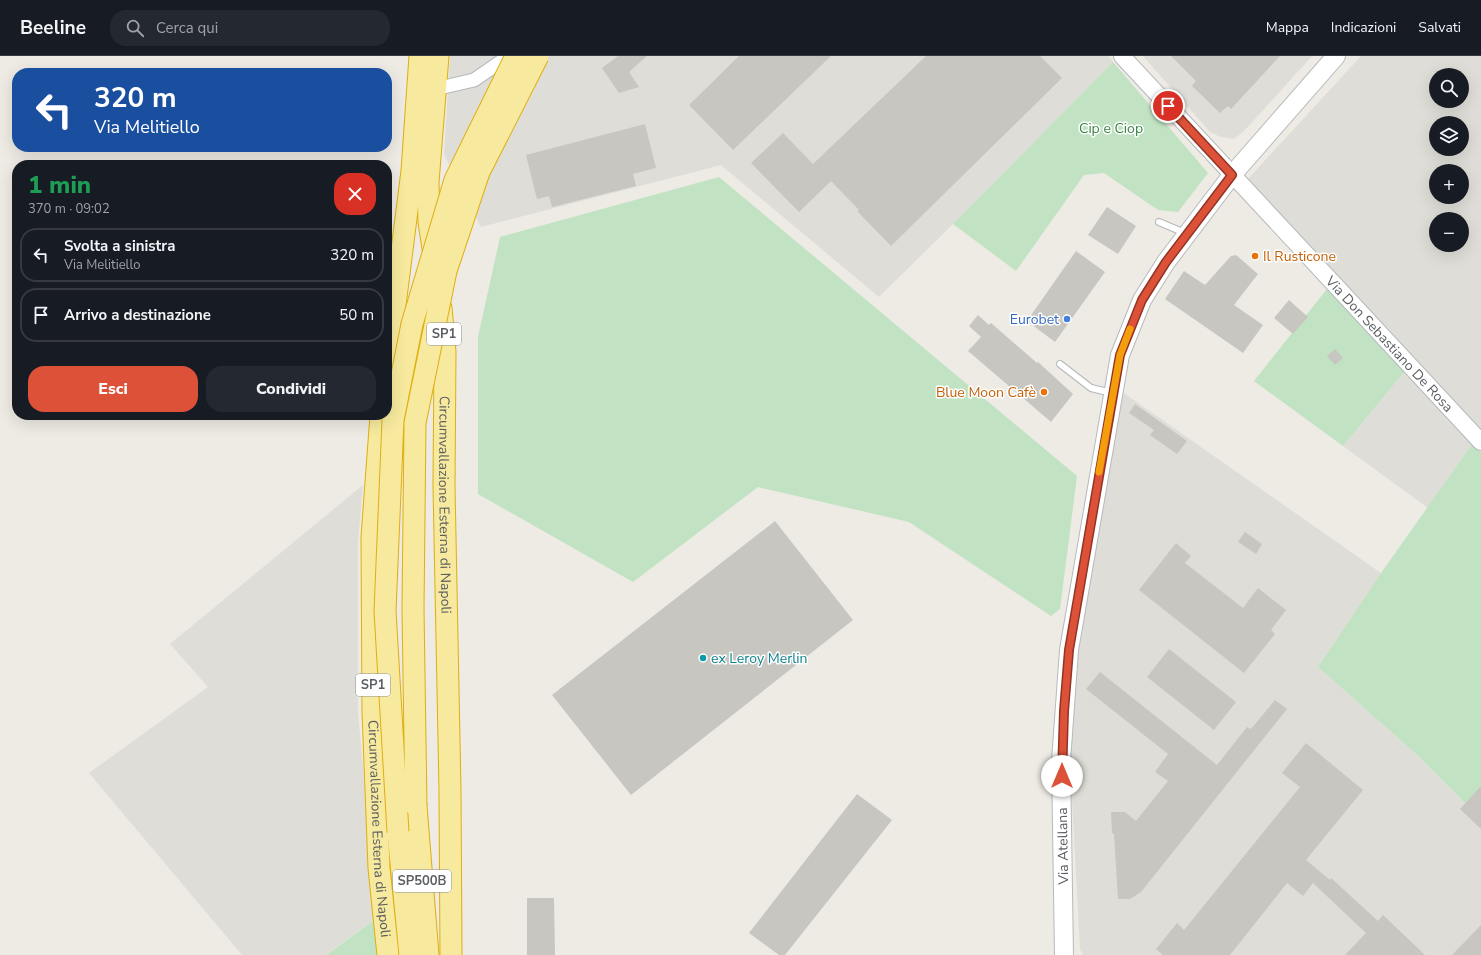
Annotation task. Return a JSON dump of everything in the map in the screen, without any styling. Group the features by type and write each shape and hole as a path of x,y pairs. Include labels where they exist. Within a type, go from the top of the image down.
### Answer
{"highway":[{"path":"392,329 412,171 420,56"},
{"name":"Circumvallazione Esterna di Napoli","path":"438,56 428,182 429,222 442,310 445,352 444,486 450,791 451,955"},
{"name":"SP500B","path":"410,955 398,832 385,611 393,420 412,324 455,180 516,56"},
{"name":"SP500B","path":"428,955 416,806 413,609 415,423 446,271 479,172 538,56"},
{"name":"Circumvallazione Esterna di Napoli","path":"381,420 372,537 373,711 379,868 388,955"}],"main road":[{"name":"Via Atellana","path":"1066,954 1061,761 1064,703 1069,650 1120,355 1142,300 1166,262 1232,175 1336,56"}],"street":[{"path":"435,89 474,80 509,56"},
{"name":"Via Don Sebastiano De Rosa","path":"1123,60 1481,442"}],"lane":[{"path":"1159,222 1187,233"},
{"path":"1060,364 1091,388 1113,393"}],"shaded area":[{"path":"450,56 1108,56 1113,62 879,297 721,165 481,227 444,155"},
{"path":"1143,56 1312,56 1245,130 1234,139 1221,137 1210,132"},
{"path":"1361,56 1481,56 1481,430 1247,180"},
{"path":"1405,371 1473,443 1428,508 1343,446"},
{"path":"1121,391 1381,573 1318,667 1415,753 1467,805 1481,790 1481,955 1083,955 1080,949 1070,762 1077,656"},
{"path":"363,485 358,542 358,713 377,918 325,955 242,955 89,773 208,687 170,644"}],"green space":[{"name":"Cip e Ciop","path":"1113,62 1208,173 1178,212 1158,210 1104,173 1084,175 1016,271 953,224"},
{"path":"719,177 1077,476 1060,609 1051,616 909,522 758,487 633,582 478,494 478,337 500,237"},
{"path":"1327,289 1405,371 1343,446 1254,381"},
{"path":"1473,443 1481,452 1481,790 1467,805 1415,753 1318,667 1381,573"},
{"path":"377,918 381,955 326,955"}],"building":[{"path":"618,56 647,56 629,72 639,87 619,93 602,68"},
{"path":"739,56 831,56 733,150 689,105"},
{"path":"926,56 1040,56 1062,78 891,246 857,211 859,210 831,181 799,212 751,163 783,133 813,164"},
{"path":"1171,56 1280,56 1231,109 1228,106 1220,113 1192,86 1196,81"},
{"path":"645,124 656,168 633,174 636,186 552,207 549,196 537,199 526,155"},
{"path":"1107,207 1136,226 1118,254 1088,235"},
{"path":"1076,251 1105,272 1055,342 1027,321"},
{"path":"1236,255 1258,274 1234,305 1263,325 1243,353 1165,299 1184,271 1205,285 1231,256"},
{"path":"1289,300 1308,317 1293,334 1274,318"},
{"path":"978,315 989,325 991,323 1037,363 1038,362 1073,394 1051,422 968,351 981,337 969,326"},
{"path":"1335,349 1343,358 1335,365 1327,356"},
{"path":"1135,404 1187,441 1177,454 1150,435 1154,430 1129,413"},
{"name":"ex Leroy Merlin","path":"775,521 853,620 631,795 552,695"},
{"path":"1245,532 1262,544 1256,554 1238,542"},
{"path":"1176,543 1191,556 1185,563 1243,608 1258,588 1286,610 1271,630 1275,634 1244,673 1139,590"},
{"path":"1169,649 1236,702 1214,730 1147,677"},
{"path":"1100,672 1217,765 1247,727 1251,729 1275,700 1287,709 1141,892 1130,899 1118,899 1114,834 1112,833 1111,812 1125,812 1136,821 1168,781 1155,772 1168,754 1086,689"},
{"path":"1306,743 1363,790 1306,860 1330,880 1331,878 1378,921 1383,915 1425,955 1345,955 1366,933 1313,883 1303,896 1287,883 1230,955 1163,955 1156,949 1177,923 1184,930 1300,787 1282,773"},
{"path":"1481,786 1481,829 1460,809"},
{"path":"857,794 892,820 785,955 779,955 749,933"},
{"path":"527,898 554,898 555,955 527,955"},
{"path":"1481,925 1481,955 1452,955"}],"slow traffic":[{"path":"1099,472 1120,355 1130,329"}],"place":[{"name":"Il Rusticone","path":"1255,256"},
{"name":"Eurobet","path":"1067,319"},
{"name":"Blue Moon Cafè","path":"1044,392"},
{"name":"ex Leroy Merlin","path":"703,658"}],"route":[{"path":"1062,776 1061,761 1069,650 1120,355 1142,300 1166,262 1232,175 1168,106"}]}
